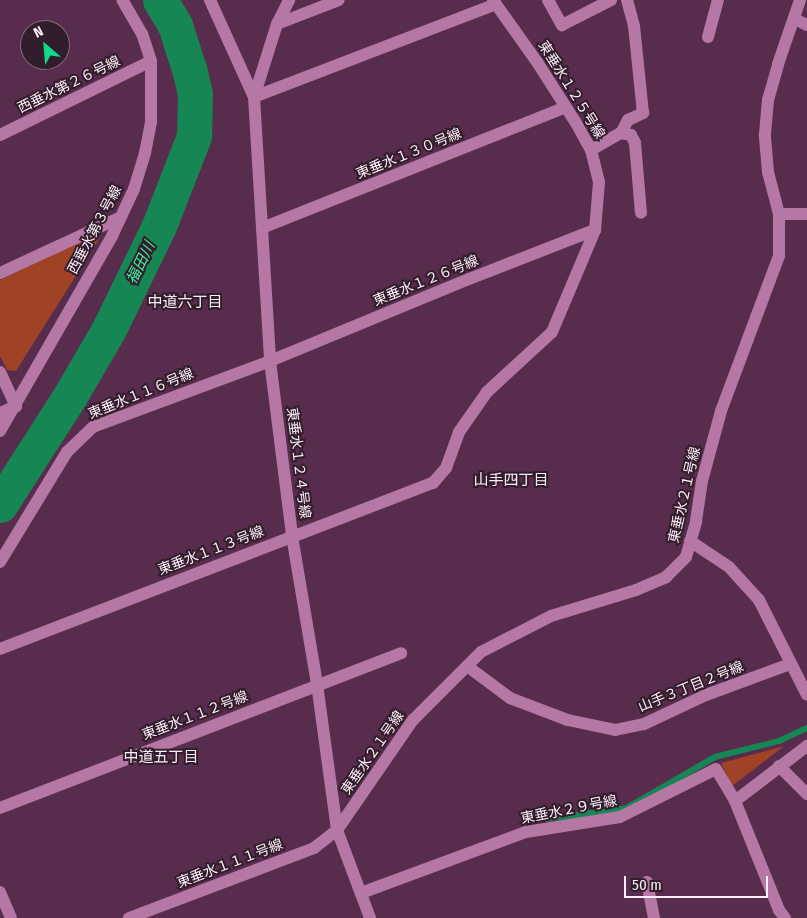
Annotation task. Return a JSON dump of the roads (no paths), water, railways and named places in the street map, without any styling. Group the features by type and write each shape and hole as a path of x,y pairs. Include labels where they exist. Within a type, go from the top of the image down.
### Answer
{"street":[{"name":"西垂水第３号線","path":"0,432 121,217 134,189 151,122 151,61 142,34 122,0"},
{"path":"210,0 254,97"},
{"path":"254,97 277,24 289,0"},
{"path":"277,24 339,0"},
{"path":"548,0 562,25 611,0"},
{"path":"621,134 628,120 643,113 634,26 627,0"},
{"path":"708,37 718,0"},
{"name":"東垂水２１号線","path":"337,830 414,720 481,652 551,616 636,590 666,577 686,556 702,480 721,411 779,256 778,214 768,172 765,134 768,100 800,0"},
{"path":"254,97 494,2"},
{"name":"東垂水１２５号線","path":"433,483 446,468 459,432 487,392 552,332 595,230 599,182 591,150 566,107 494,2"},
{"path":"795,19 807,25"},
{"name":"西垂水第２６号線","path":"0,135 151,61"},
{"name":"東垂水１２４号線","path":"254,97 270,361 292,536 318,684 337,830 370,918"},
{"name":"東垂水１３０号線","path":"262,228 566,107"},
{"path":"591,150 621,134 631,135 635,143 640,213"},
{"path":"778,214 807,214"},
{"path":"0,273 121,217"},
{"name":"東垂水１２６号線","path":"270,361 469,279 595,230"},
{"name":"東垂水１１６号線","path":"0,562 67,452 93,427 270,361"},
{"path":"0,372 16,406 0,413"},
{"name":"東垂水１１３号線","path":"0,649 433,483"},
{"path":"690,541 729,567 759,600 807,695"},
{"name":"東垂水１１２号線","path":"0,808 401,653"},
{"name":"山手３丁目２号線","path":"467,666 510,698 568,720 615,730 644,724 706,695 790,664"},
{"path":"735,801 807,746"},
{"path":"779,766 807,794"},
{"name":"東垂水２９号線","path":"361,893 526,832 620,817 716,769 735,801 779,910 785,918"},
{"name":"東垂水１１１号線","path":"129,918 314,848 337,830"},
{"path":"647,882 654,918"},
{"path":"0,892 11,918"}],"waterway":[{"name":"福田川","path":"0,505 70,396 109,329 159,226 194,136 195,94 189,69 175,25 160,0"},
{"path":"547,819 627,808 715,757 779,741 807,728"}],"district":[{"name":"中道六丁目","path":"185,303"},
{"name":"山手四丁目","path":"511,481"},
{"name":"中道五丁目","path":"161,758"}]}
